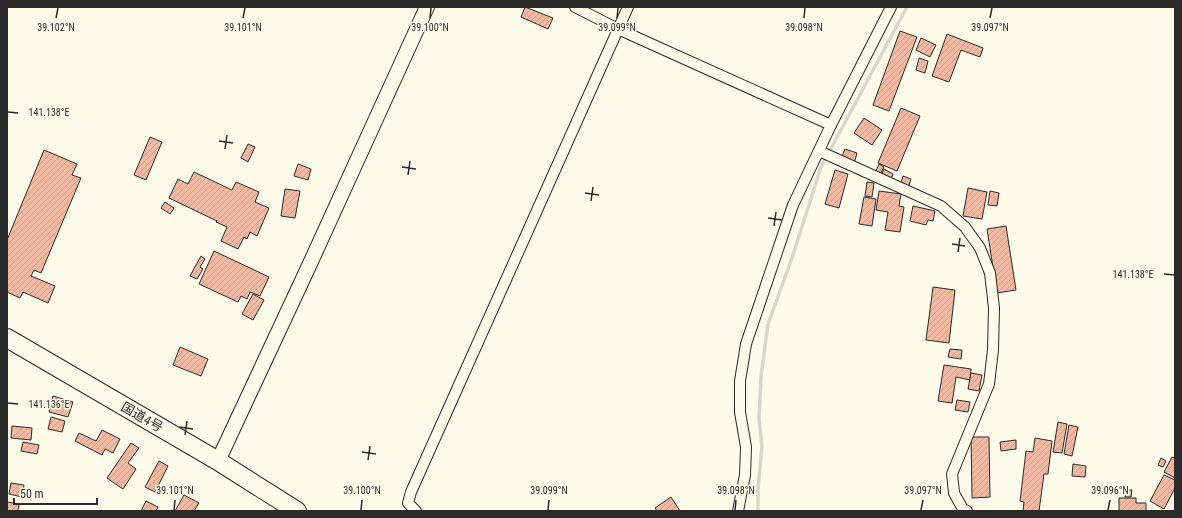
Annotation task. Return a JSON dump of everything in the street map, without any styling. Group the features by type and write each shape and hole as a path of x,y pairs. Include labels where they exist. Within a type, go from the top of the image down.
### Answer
{"highway":[{"name":"国道4号","path":"7,338 218,461 297,511"}],"street":[{"path":"218,461 427,7"},
{"path":"575,7 618,29 831,125"},
{"path":"416,511 408,503 411,492 628,7"},
{"path":"738,511 745,474 746,447 740,412 740,389 746,344 793,205 821,152 831,125 891,7"},
{"path":"821,152 941,206 965,227 980,248 990,272 994,308 993,350 989,384 952,474 954,493 964,510"}],"building":[{"path":"525,7 553,18 548,29 521,17"},
{"path":"900,31 917,37 889,111 873,105"},
{"path":"947,34 983,48 980,57 961,50 949,82 932,76"},
{"path":"921,38 936,45 930,57 916,50"},
{"path":"919,58 928,61 925,73 916,70"},
{"path":"901,108 920,116 897,171 878,163"},
{"path":"864,118 882,130 872,145 854,133"},
{"path":"150,137 162,142 146,180 134,175"},
{"path":"248,144 255,147 248,162 241,158"},
{"path":"845,149 857,153 854,164 841,159"},
{"path":"44,150 77,164 72,175 81,178 41,273 34,270 31,276 55,286 48,303 23,292 20,298 7,292 7,240"},
{"path":"298,164 311,169 308,180 294,176"},
{"path":"879,164 884,167 880,175 875,173"},
{"path":"884,169 893,174 890,182 880,177"},
{"path":"835,170 848,174 839,208 825,204"},
{"path":"194,172 232,190 236,182 259,192 255,202 269,208 257,236 250,232 247,239 244,237 238,249 221,241 227,227 169,198 178,179 188,184"},
{"path":"903,176 911,179 908,188 900,186"},
{"path":"867,182 874,183 872,197 865,196"},
{"path":"968,188 987,192 982,219 963,216"},
{"path":"285,189 300,191 295,218 281,216"},
{"path":"879,191 901,194 899,206 904,207 900,232 885,230 888,212 876,210"},
{"path":"990,191 999,193 997,206 988,205"},
{"path":"864,197 876,199 872,226 859,224"},
{"path":"165,202 174,208 170,214 161,208"},
{"path":"913,206 935,211 933,221 928,220 926,225 910,221"},
{"path":"1006,226 1016,290 997,293 987,229"},
{"path":"214,251 269,277 260,296 250,292 247,299 241,296 238,302 199,284"},
{"path":"201,256 205,259 200,267 203,269 197,279 190,276"},
{"path":"933,287 955,290 949,343 926,340"},
{"path":"253,294 264,300 253,320 242,314"},
{"path":"180,347 208,359 201,376 173,365"},
{"path":"950,349 962,350 961,359 948,357"},
{"path":"944,365 971,369 970,380 956,377 952,403 938,401"},
{"path":"971,373 982,375 979,391 968,389"},
{"path":"53,396 73,402 68,417 49,412"},
{"path":"957,400 970,402 968,412 955,410"},
{"path":"51,417 65,421 62,432 48,429"},
{"path":"1058,422 1067,424 1062,453 1053,452"},
{"path":"1069,425 1078,427 1072,456 1064,454"},
{"path":"12,426 32,428 31,440 11,438"},
{"path":"102,430 120,439 113,453 105,449 102,455 75,441 79,433 96,441"},
{"path":"971,437 989,437 990,497 972,498"},
{"path":"1035,438 1052,441 1048,474 1044,474 1039,511 1023,511 1024,502 1020,501 1026,451 1033,452"},
{"path":"1016,440 1016,449 1001,451 1000,442"},
{"path":"23,442 39,445 37,454 21,451"},
{"path":"131,443 139,448 128,463 136,469 123,489 107,478"},
{"path":"1172,457 1175,458 1175,478 1164,472"},
{"path":"1161,458 1166,461 1163,467 1158,465"},
{"path":"159,461 168,466 155,492 145,487"},
{"path":"1073,464 1086,466 1085,477 1072,476"},
{"path":"1164,475 1175,480 1175,488 1164,509 1150,501"},
{"path":"11,483 24,485 22,497 9,494"},
{"path":"1126,490 1132,490 1131,497 1125,497"},
{"path":"184,495 199,503 194,511 175,511"},
{"path":"671,497 680,511 657,511 655,508"},
{"path":"1119,498 1136,498 1136,503 1146,503 1146,511 1119,511"},
{"path":"146,501 158,507 156,511 141,511"},
{"path":"7,502 19,504 18,511 7,511"}],"waterway":[{"path":"758,511 758,489 762,446 759,419 761,376 768,324 792,258 821,167 907,7"}]}
